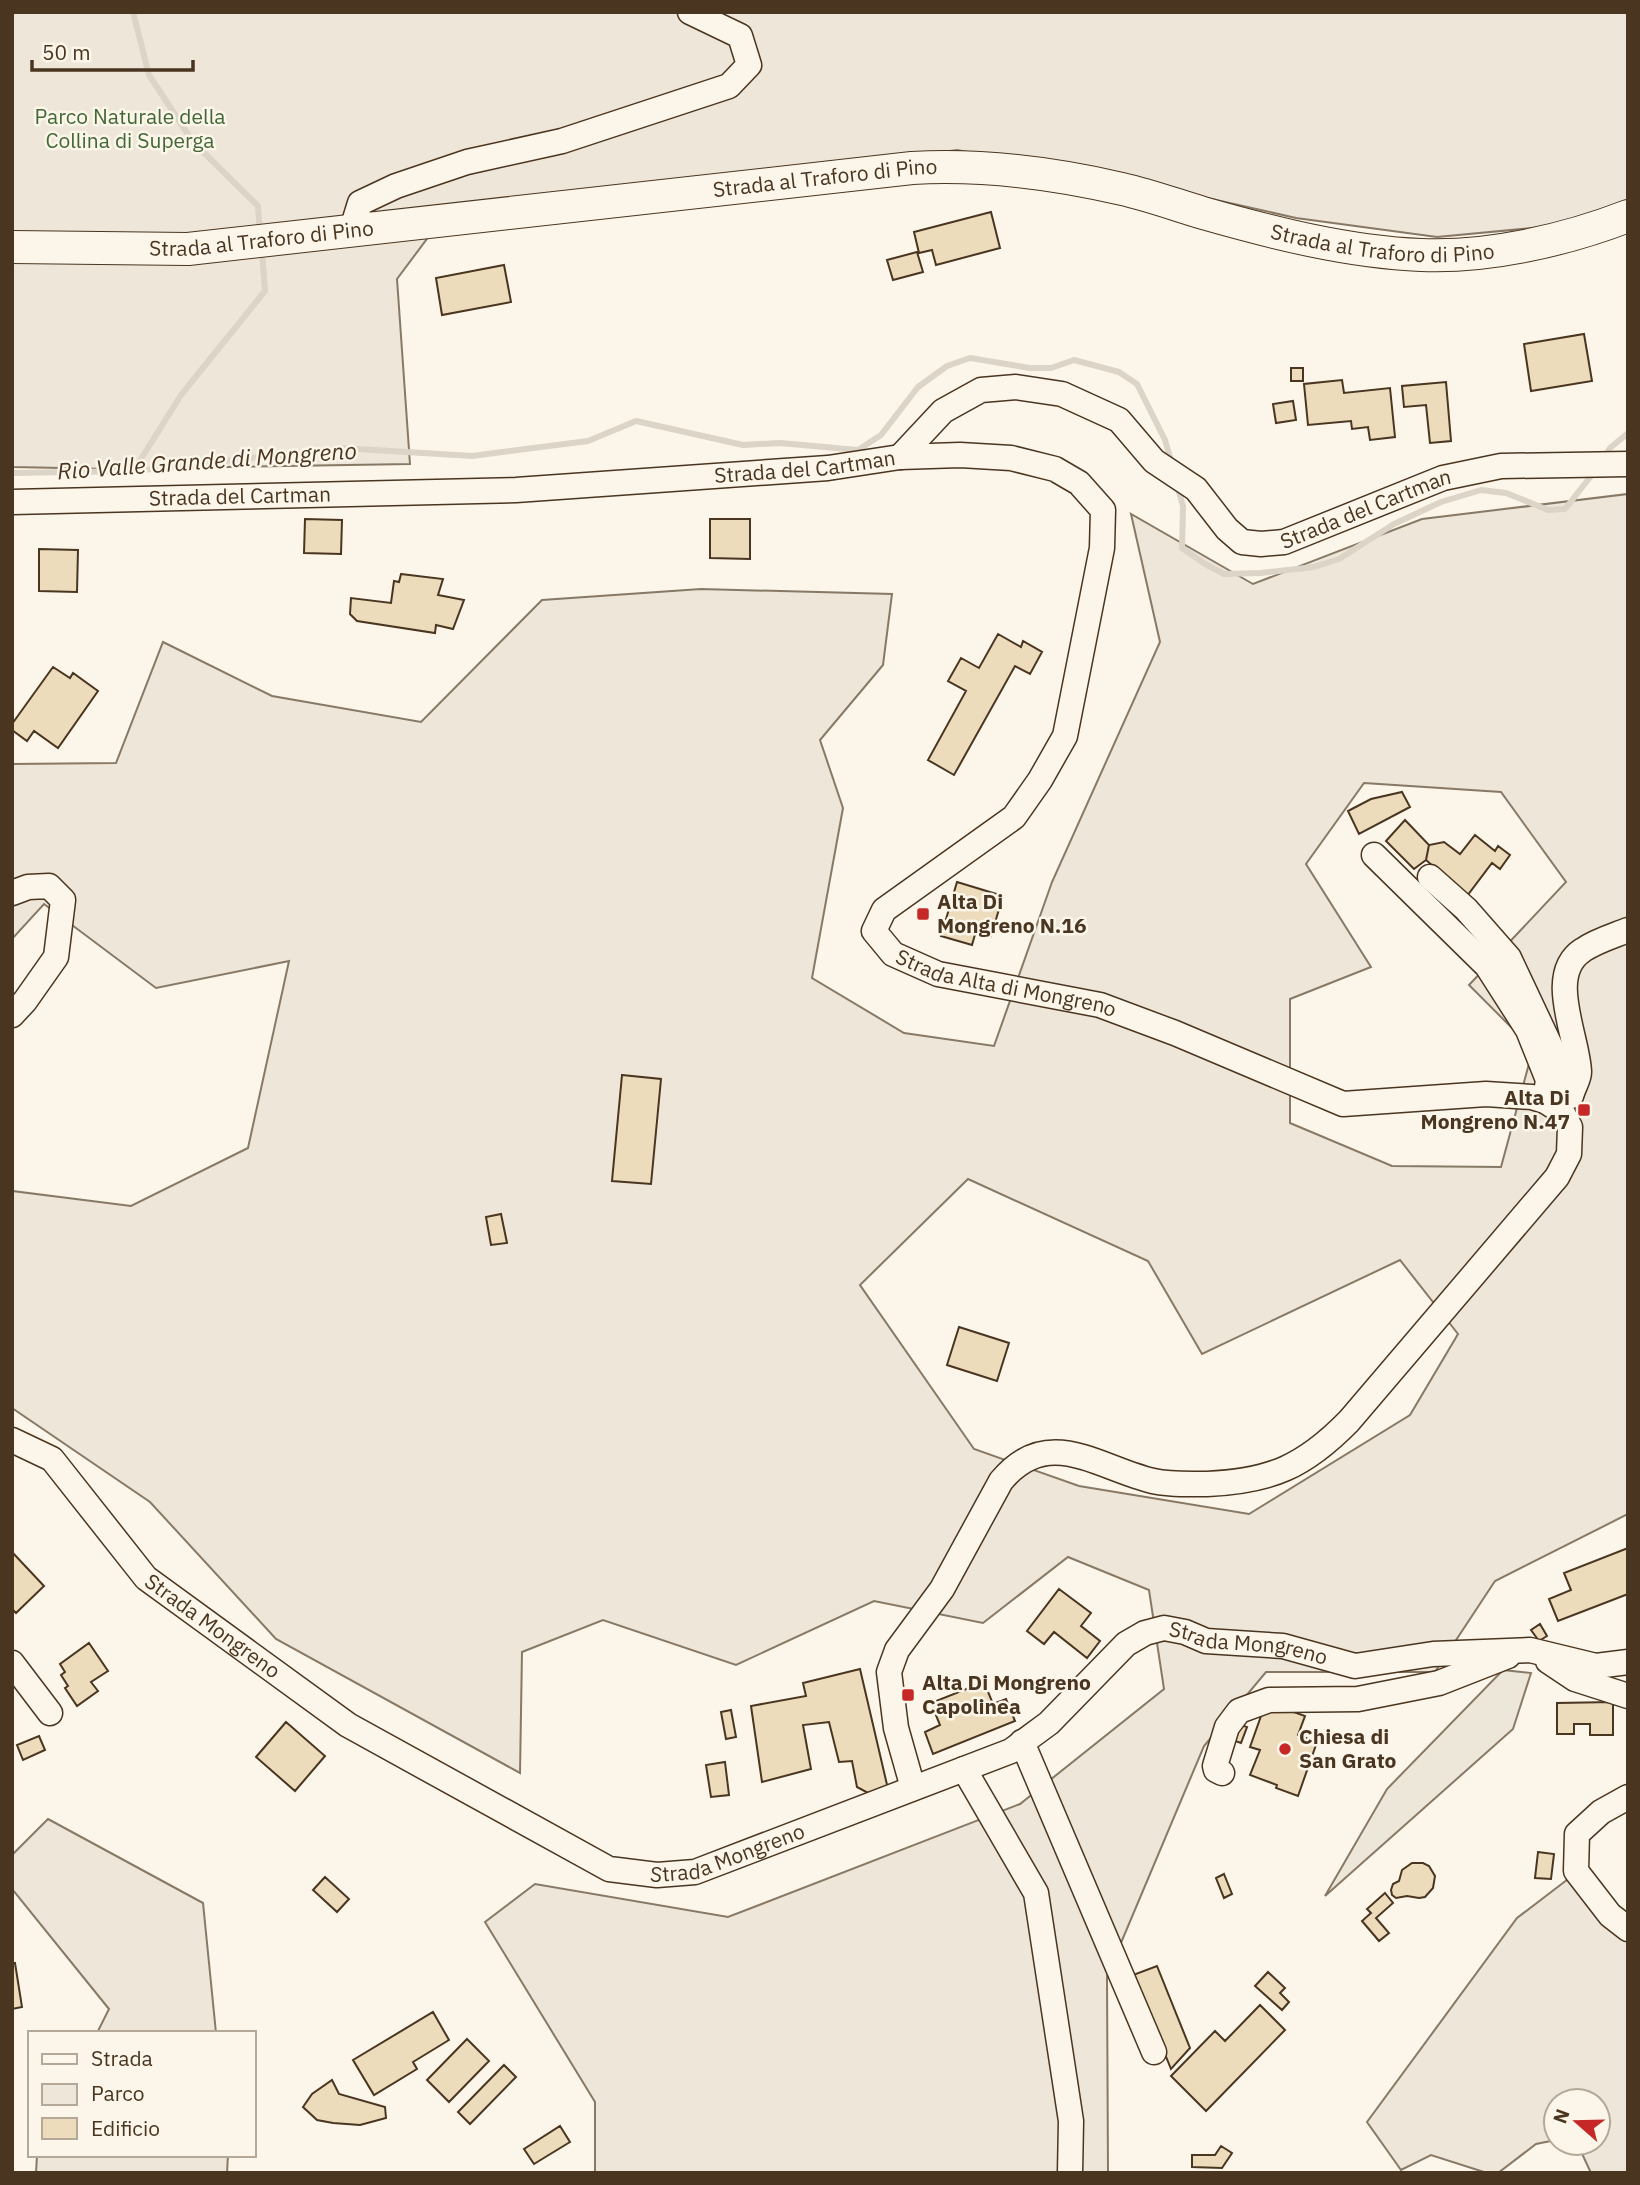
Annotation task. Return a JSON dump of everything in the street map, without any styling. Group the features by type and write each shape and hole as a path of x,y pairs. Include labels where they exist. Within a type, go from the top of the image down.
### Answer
{"main road":[{"name":"Strada al Traforo di Pino","path":"12,247 187,249 912,167 952,166 996,168 1068,177 1125,189 1206,214 1304,238 1377,252 1423,256 1482,252 1588,232 1628,216"}],"street":[{"path":"351,232 360,203 396,186 467,162 562,141 729,86 749,65 740,36 690,12"},
{"name":"Strada del Cartman","path":"12,502 516,490 828,468 900,457 943,411 981,390 1016,387 1062,394 1119,420 1154,461 1196,489 1227,529 1242,542 1261,544 1283,541 1443,478 1501,466 1619,465"},
{"name":"Strada Alta di Mongreno","path":"900,457 960,455 1011,458 1055,469 1079,483 1102,510 1102,548 1065,736 1040,780 1014,817 884,910 874,931 893,954 938,974 1100,1005 1175,1033 1343,1104 1486,1094 1532,1097 1559,1103"},
{"path":"913,1788 896,1728 889,1672 897,1650 942,1589 1001,1481 1013,1467 1025,1459 1044,1453 1068,1453 1155,1482 1195,1484 1249,1480 1271,1475 1301,1461 1325,1445 1349,1421 1557,1177 1569,1154 1570,1127 1528,1030 1487,965 1374,855"},
{"path":"1430,877 1466,909 1509,958 1565,1077 1559,1103"},
{"path":"12,893 28,887 49,887 63,900 56,957 12,1015"},
{"path":"1559,1103 1579,1075 1568,1017 1564,976 1571,961 1583,950 1628,930"},
{"name":"Strada Mongreno","path":"12,1440 52,1459 146,1578 348,1725 609,1869 657,1875 695,1872 1011,1751 1049,1723 1126,1644 1145,1633 1164,1628 1185,1632 1206,1641 1283,1646 1355,1666 1433,1654 1524,1657 1596,1666 1628,1662"},
{"path":"1524,1657 1575,1679 1628,1696"},
{"name":"Strada Mongreno","path":"1222,1773 1216,1770 1215,1766 1227,1727 1238,1711 1269,1700 1358,1699 1439,1683 1524,1657"},
{"path":"12,1663 21,1689 50,1713"},
{"path":"1022,1742 1154,2052"},
{"path":"964,1769 1036,1893 1071,2121 1070,2173"},
{"path":"1628,1797 1601,1812 1577,1834 1576,1871 1610,1915 1628,1929"}],"green space":[{"name":"Parco Naturale della Collina di Superga","path":"12,12 1628,12 1628,211 1607,221 1437,237 1296,218 1163,188 957,150 660,190 447,212 397,279 410,464 112,469 12,467"},
{"path":"1628,494 1628,1514 1495,1581 1435,1672 1266,1672 1204,1746 1107,1976 1108,2173 595,2173 595,2102 485,1922 535,1884 728,1917 1020,1804 1164,1689 1149,1590 1068,1557 983,1623 874,1601 736,1665 603,1620 522,1652 520,1773 276,1639 150,1502 12,1408 12,1191 131,1206 248,1148 289,961 156,988 44,904 12,939 12,764 116,763 163,642 272,696 421,722 542,600 701,589 892,594 883,665 820,740 843,808 812,978 904,1033 994,1046 1052,882 1160,642 1131,514 1253,584 1422,519","holes":["1364,783 1501,792 1566,882 1469,985 1533,1049 1501,1167 1392,1166 1290,1123 1290,999 1371,967 1306,864","968,1179 1148,1261 1202,1354 1400,1260 1458,1334 1410,1415 1249,1514 1079,1486 974,1449 860,1285"]},
{"path":"48,1819 203,1903 216,2031 98,2031 109,2009 12,1889 12,1855"},
{"path":"1572,1876 1628,1937 1628,2173 1591,2173 1584,2157 1612,2157 1612,2087 1542,2087 1542,2143 1536,2144 1498,2173 1487,2173 1431,2155 1401,2170 1367,2122 1517,1918"},
{"path":"37,2157 228,2157 227,2173 36,2173"}],"shaded area":[{"path":"1503,1670 1531,1673 1513,1729 1325,1896 1387,1789"}],"building":[{"path":"991,212 1000,248 936,265 932,250 919,253 914,232"},
{"path":"917,252 923,272 893,280 887,260"},
{"path":"504,265 511,302 442,315 436,278"},
{"path":"1584,334 1592,381 1531,391 1524,344"},
{"path":"1291,368 1303,368 1303,381 1291,381"},
{"path":"1342,380 1344,393 1390,388 1395,437 1370,440 1368,427 1352,429 1351,421 1308,425 1304,384"},
{"path":"1446,382 1451,441 1430,443 1426,405 1404,407 1402,386"},
{"path":"1293,401 1296,420 1276,423 1273,404"},
{"path":"305,519 342,520 341,554 304,553"},
{"path":"710,519 750,519 750,559 710,558"},
{"path":"39,549 78,550 77,592 39,591"},
{"path":"401,574 443,579 438,595 464,600 453,629 436,625 435,633 357,621 350,614 351,598 391,603 394,581 399,582"},
{"path":"998,634 1021,647 1023,641 1042,652 1030,674 1015,666 954,775 928,760 966,691 948,681 961,658 979,668"},
{"path":"53,667 70,678 73,673 98,691 58,748 34,731 27,741 12,730 12,724"},
{"path":"1402,792 1410,807 1359,834 1348,811 1371,799"},
{"path":"1405,820 1429,845 1426,860 1414,869 1386,841"},
{"path":"1475,835 1495,851 1498,846 1510,855 1500,869 1492,863 1467,896 1426,860 1429,845 1444,842 1460,854"},
{"path":"957,882 1003,896 991,936 976,931 972,945 941,936"},
{"path":"622,1075 661,1079 651,1184 612,1181"},
{"path":"501,1214 507,1243 491,1245 486,1217"},
{"path":"959,1327 1009,1343 997,1381 947,1365"},
{"path":"1628,1548 1628,1594 1558,1621 1549,1599 1571,1590 1564,1573"},
{"path":"12,1552 44,1586 16,1613 12,1609"},
{"path":"1059,1589 1091,1613 1081,1626 1100,1641 1087,1658 1054,1632 1044,1644 1027,1631"},
{"path":"1540,1624 1547,1636 1539,1641 1531,1630"},
{"path":"89,1643 108,1671 91,1682 98,1691 77,1706 65,1688 68,1686 61,1675 65,1672 60,1664"},
{"path":"860,1669 888,1789 868,1793 857,1787 852,1761 839,1762 829,1722 803,1725 811,1769 762,1782 751,1706 806,1696 803,1683"},
{"path":"984,1682 993,1704 1006,1699 1015,1721 933,1754 925,1732 940,1725 931,1703"},
{"name":"Chiesa di San Grato","path":"1266,1702 1305,1716 1298,1735 1317,1742 1298,1796 1250,1775 1260,1750 1250,1747"},
{"path":"1613,1702 1613,1735 1590,1735 1590,1724 1574,1724 1574,1734 1557,1734 1557,1703"},
{"path":"731,1710 736,1737 726,1739 721,1712"},
{"path":"286,1722 325,1756 295,1791 256,1757"},
{"path":"1235,1723 1247,1727 1241,1743 1229,1739"},
{"path":"39,1736 45,1750 23,1760 17,1745"},
{"path":"725,1762 729,1795 711,1797 706,1765"},
{"path":"1538,1852 1554,1854 1551,1879 1535,1878"},
{"path":"1412,1863 1429,1866 1435,1876 1433,1888 1425,1897 1396,1898 1392,1895 1393,1884 1399,1881 1402,1870"},
{"path":"1224,1874 1232,1894 1224,1898 1216,1878"},
{"path":"325,1877 349,1899 337,1912 313,1890"},
{"path":"1385,1893 1393,1903 1376,1918 1389,1933 1379,1941 1362,1921 1371,1913 1367,1909"},
{"path":"12,1963 15,1963 22,2007 12,2009"},
{"path":"1157,1966 1190,2048 1171,2069 1133,1975"},
{"path":"1268,1972 1285,1988 1280,1993 1289,2002 1282,2010 1255,1986"},
{"path":"1260,2005 1285,2030 1206,2111 1171,2076 1215,2031 1225,2041"},
{"path":"433,2012 449,2040 413,2062 417,2069 374,2095 353,2060"},
{"path":"467,2039 489,2061 449,2102 427,2080"},
{"path":"504,2065 516,2077 470,2124 458,2112"},
{"path":"332,2080 339,2094 385,2107 386,2118 360,2125 317,2120 303,2107 312,2094"},
{"path":"560,2126 570,2142 534,2164 524,2149"},
{"path":"1221,2146 1232,2153 1222,2168 1192,2167 1192,2155 1215,2155"}],"waterway":[{"path":"133,12 149,75 193,142 258,206 260,234"},
{"path":"134,470 181,395 265,291 262,251"},
{"name":"Rio Valle Grande di Mongreno","path":"12,473 134,471 341,448 472,456 588,441 636,421 743,445 780,443 858,450 881,435 918,387 947,366 970,358 1030,368 1051,368 1074,360 1119,372 1137,384 1165,440 1172,464"},
{"name":"Rio Valle Grande di Mongreno","path":"1603,459 1610,448 1628,433"},
{"name":"Rio Valle Grande di Mongreno","path":"1177,485 1183,506 1182,548 1224,574 1261,573 1314,567 1339,559 1394,524 1441,502 1481,490 1506,493 1548,510 1565,509 1595,471"}],"place":[{"name":"Alta Di Mongreno N.16","path":"923,914"},
{"name":"Alta Di Mongreno N.47","path":"1584,1110"},
{"name":"Alta Di Mongreno Capolinea","path":"908,1695"},
{"name":"Chiesa di San Grato","path":"1285,1749"}]}
